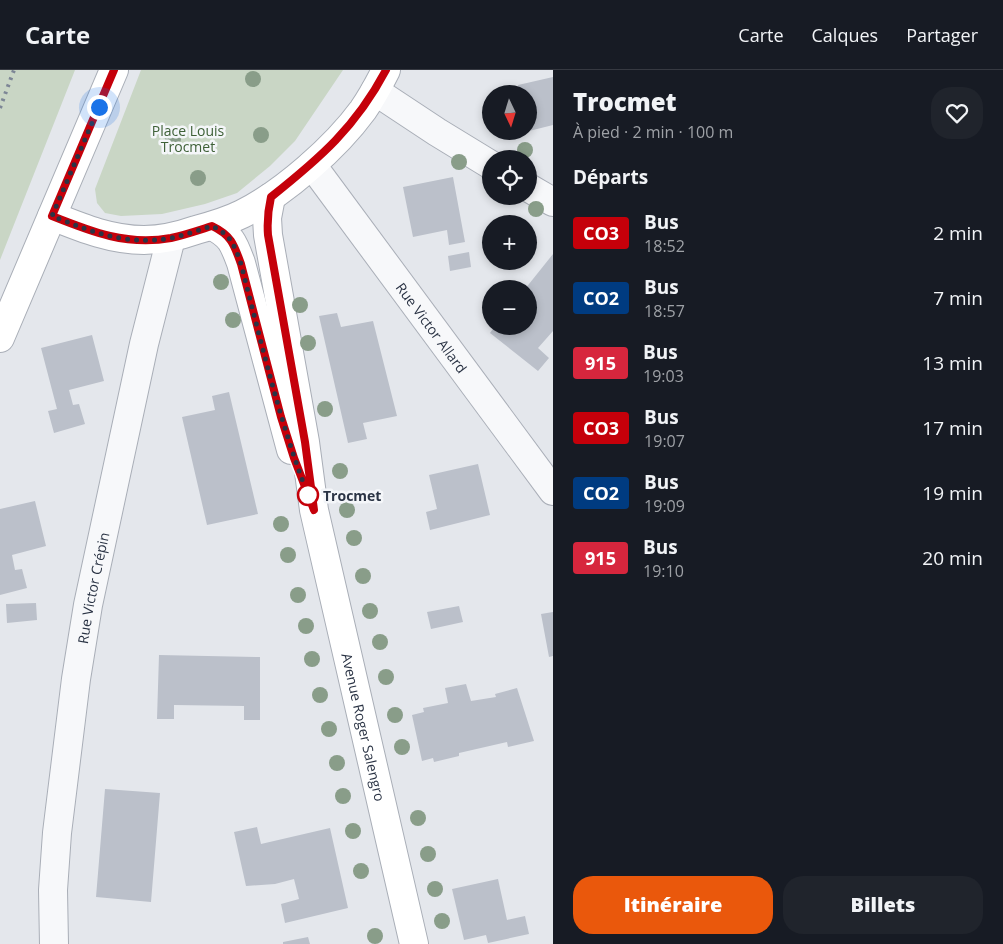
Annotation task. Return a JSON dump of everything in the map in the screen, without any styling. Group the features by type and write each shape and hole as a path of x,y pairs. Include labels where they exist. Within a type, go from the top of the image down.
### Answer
{"street":[{"path":"0,338 114,70"},
{"path":"52,216 110,237 145,240 171,238 212,226 242,214 271,197 312,164 356,118 380,81 437,132 482,160"},
{"name":"Rue Victor Allard","path":"312,164 553,491"},
{"path":"537,193 553,202"},
{"name":"Avenue Roger Salengro","path":"271,197 267,218 268,235 305,442 314,510 414,944"},
{"name":"Avenue Roger Salengro","path":"212,226 225,232 234,245 241,264 286,433 314,510"},
{"name":"Rue Victor Crépin","path":"54,944 53,890 57,833 76,679 88,605 144,344 171,238"}],"green space":[{"path":"0,70 75,70 0,260"},
{"name":"Place Louis Trocmet","path":"141,70 343,70 295,141 270,166 237,193 205,204 162,214 121,216 105,213 97,203 95,189"}],"building":[{"path":"553,77 553,125 538,129 538,85 518,85"},
{"path":"453,177 465,242 449,245 447,230 413,237 403,187"},
{"path":"469,252 471,267 450,271 448,256"},
{"path":"553,254 553,331 538,348 549,358 538,371 493,335 537,335 537,280 532,280"},
{"path":"337,313 341,327 373,321 397,416 363,423 367,439 348,443 319,316"},
{"path":"92,335 104,381 69,390 73,405 79,404 85,424 54,433 48,411 57,409 41,348"},
{"path":"229,392 258,514 207,525 182,417 215,410 212,396"},
{"path":"478,464 490,515 430,530 426,512 437,509 429,475"},
{"path":"35,501 46,546 12,555 15,570 22,569 27,588 0,595 0,509"},
{"path":"36,603 37,620 7,623 6,604"},
{"path":"459,606 463,622 431,629 427,612"},
{"path":"553,612 553,656 549,657 541,614"},
{"path":"159,655 260,657 260,720 244,720 244,706 174,705 174,719 157,719"},
{"path":"466,684 471,701 496,697 495,694 517,688 534,741 508,747 507,742 459,753 459,756 434,762 433,758 422,761 412,715 424,712 423,708 448,703 445,688"},
{"path":"105,789 160,793 151,902 96,897"},
{"path":"257,827 261,844 330,828 348,908 285,923 281,904 299,899 294,879 275,884 246,886 234,832"},
{"path":"498,879 507,920 525,916 529,934 488,943 486,935 464,940 452,889"},
{"path":"308,937 310,944 283,944 283,942"}],"railway":[{"path":"0,108 14,70"}],"bus line":[{"name":"CO3","path":"114,70 52,216 102,235 124,239 171,238 212,226 225,232 234,245 241,264 281,417 314,510 305,442 268,235 267,218 271,197 312,164 343,133 362,111 386,70"}],"place":[{"name":"Trocmet","path":"308,495"}],"route":[{"path":"99,107 52,216 102,235 124,239 171,238 212,226 225,232 234,245 241,264 281,417 308,495"}]}
